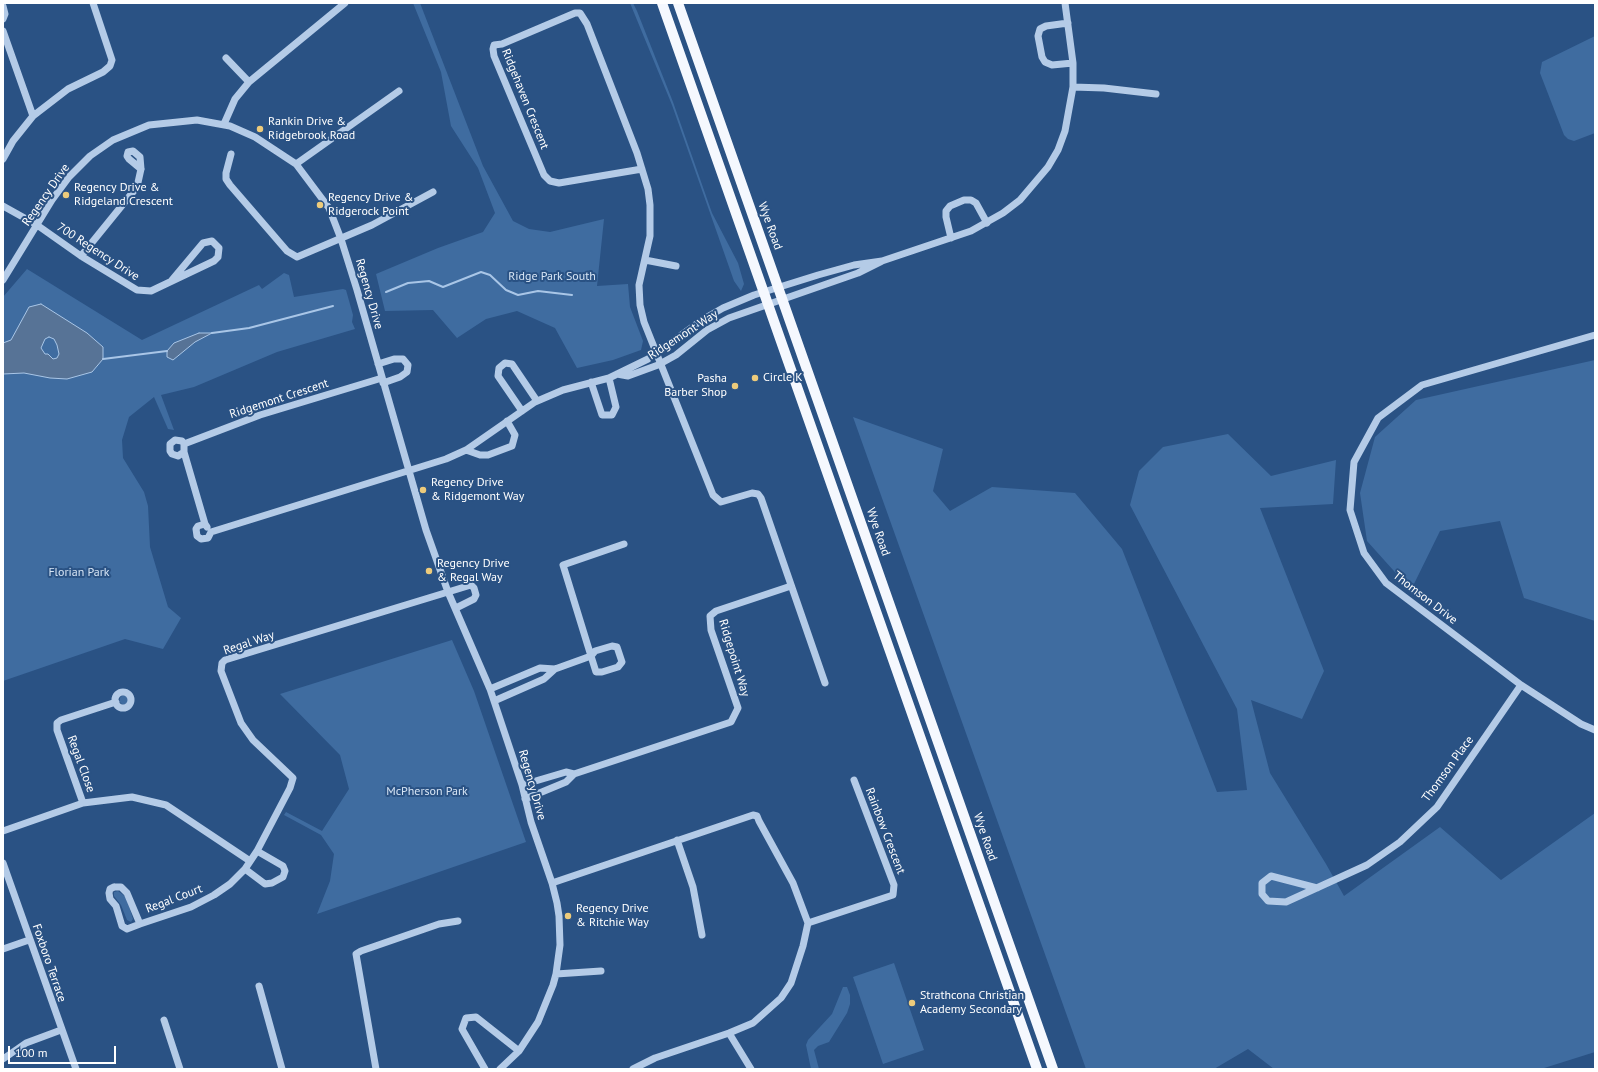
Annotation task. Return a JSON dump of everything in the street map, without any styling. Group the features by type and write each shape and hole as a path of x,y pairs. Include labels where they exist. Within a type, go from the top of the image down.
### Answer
{"main road":[{"path":"662,3 1037,1069"},
{"name":"Wye Road","path":"678,3 1053,1069"}],"street":[{"path":"3,159 13,141 33,116 68,90 103,72 110,66 112,60 93,3"},
{"path":"224,124 235,100 249,82 344,3"},
{"path":"882,261 971,231 987,223 1020,200 1048,167 1058,150 1065,131 1073,87 1073,63 1066,3"},
{"path":"3,6 5,14 3,19"},
{"name":"Ridgehaven Crescent","path":"642,169 558,183 550,181 544,175 494,56 494,45 502,44 580,13 588,24 637,153 642,169 650,205 650,236 639,285 640,305 644,322 661,364"},
{"path":"1068,23 1046,26 1040,29 1038,36 1042,57 1045,62 1052,65 1073,63"},
{"path":"3,31 33,116"},
{"path":"226,58 249,82"},
{"path":"1073,87 1104,88 1156,94"},
{"path":"296,164 398,91"},
{"name":"Regency Drive","path":"3,280 69,177 90,156 114,140 138,129 172,122 197,120 224,124 255,137 296,164 329,208 341,239 378,364 407,470 426,530 448,592 490,689 522,785 531,822 552,883 560,916 560,945 556,974 538,1022 519,1051 504,1068"},
{"path":"230,154 226,179 287,251 297,257 372,226 433,192"},
{"path":"81,256 137,187 141,170"},
{"path":"951,238 946,211 950,206 964,200 976,202 987,223"},
{"name":"700 Regency Drive","path":"3,206 37,225 81,256 137,290 151,291 172,280"},
{"path":"212,241 219,248 218,257 214,261 172,280 203,243 212,241"},
{"path":"645,260 676,266"},
{"name":"Ridgemont Way","path":"407,470 446,459 466,450 537,401 563,390 608,378 657,354 712,314 738,302 778,287 854,265 882,261"},
{"name":"Ridgemont Way","path":"616,374 628,376 638,374 661,364 676,355 695,339 718,323 858,273 882,261"},
{"name":"Thomson Drive","path":"1595,335 1422,385 1378,418 1354,462 1350,510 1364,553 1386,583 1521,684 1581,724 1595,730"},
{"path":"378,364 394,359 403,359 408,365 407,372 400,377 382,381"},
{"path":"522,411 498,376 499,368 505,363 512,364 537,401"},
{"path":"661,364 680,415 699,456 713,496 721,502 752,493 758,494 761,498 825,683"},
{"path":"591,382 602,415 612,415 616,407 608,378"},
{"name":"Ridgemont Crescent","path":"211,532 205,524 184,448 260,415 382,381"},
{"path":"466,450 480,455 488,455 512,446 515,436 507,421"},
{"path":"205,524 201,524 196,529 197,536 200,539 206,539 211,532 407,470"},
{"path":"490,689 540,668 554,669 591,656 595,651 612,646 617,648 622,662 618,667 602,672 596,672 591,656 563,565 624,544"},
{"path":"448,592 468,585 474,588 476,595 474,599 456,608"},
{"name":"Ridgepoint Way","path":"525,798 566,782 574,774 732,722 738,708 711,630 710,616 716,611 791,586"},
{"name":"Regal Way","path":"250,861 257,851 290,788 293,778 253,740 241,723 221,671 222,663 225,660 448,592"},
{"path":"494,701 544,679 554,669"},
{"name":"Thomson Place","path":"1317,888 1271,876 1262,883 1262,894 1268,901 1286,902 1368,865 1400,842 1437,807 1521,684"},
{"name":"Regal Close","path":"83,803 57,730 57,723 60,720 116,702"},
{"name":"Ridgepoint Way","path":"522,785 566,772 574,774"},
{"name":"Rainbow Crescent","path":"808,923 892,895 894,885 854,780"},
{"path":"3,831 83,803 132,797 166,805 250,861"},
{"path":"552,883 749,816 757,816 793,883 808,923 803,946 791,983 781,998 753,1023 729,1033 661,1055 633,1069"},
{"path":"677,840 693,887 702,935"},
{"path":"245,869 265,884 272,883 283,877 285,871 283,866 257,851"},
{"name":"Regal Court","path":"140,924 127,893 120,887 110,889 110,899 116,906 122,926 127,929 191,907 214,895 230,884 245,869 250,861"},
{"name":"Foxboro Terrace","path":"3,863 29,940 76,1069"},
{"path":"376,1069 356,954 361,950 439,924 458,921"},
{"path":"3,949 29,940"},
{"path":"556,974 601,971"},
{"path":"259,986 282,1069"},
{"path":"484,1069 462,1029 466,1018 476,1017 519,1051"},
{"path":"164,1020 180,1069"},
{"path":"3,1059 26,1043 61,1030"},
{"path":"729,1033 751,1069"}],"green space":[{"name":"Ridge Park South","path":"413,3 420,3 483,166 513,221 529,229 550,232 604,219 597,286 628,284 630,307 643,341 641,350 613,360 577,368 555,328 517,311 486,319 457,338 433,310 385,311 376,274 438,248 483,232 495,213 478,168 451,126 441,72"},
{"path":"630,3 633,3 637,11 673,102 712,213 738,263 744,284 741,291 734,281 672,105"},
{"path":"1595,36 1595,133 1574,141 1568,139 1564,135 1540,73 1542,62"},
{"name":"Florian Park","path":"27,269 142,340 259,285 262,289 284,273 289,275 294,297 343,289 346,290 353,315 352,322 355,329 277,352 194,387 161,395 174,430 168,429 154,397 129,417 122,440 123,458 144,492 148,506 150,547 168,607 181,618 163,649 125,639 3,681 3,297"},
{"path":"1595,360 1595,621 1524,598 1500,521 1440,531 1411,590 1367,541 1360,493 1375,437 1416,400"},
{"path":"853,417 943,449 933,491 950,511 992,487 1075,493 1122,549 1217,792 1247,790 1237,709 1130,505 1139,471 1163,447 1228,434 1271,476 1336,460 1333,504 1260,508 1324,671 1302,719 1251,700 1270,773 1344,896 1440,827 1501,880 1595,813 1595,1052 1541,1069 1274,1069 1248,1049 1214,1069 1086,1069"},
{"name":"McPherson Park","path":"452,640 474,691 526,842 317,914 330,881 334,854 321,835 284,815 286,812 322,831 349,789 340,755 280,694"},
{"path":"122,696 126,696 128,700 126,704 122,704 120,702 120,698"},
{"path":"118,891 126,897 133,919 131,922 127,920 121,905 114,896 114,892"},
{"path":"894,963 924,1050 883,1064 853,977"},
{"path":"843,987 847,987 850,995 850,1004 847,1013 829,1042 818,1046 814,1050 819,1069 811,1069 806,1045 808,1040 832,1014"}],"shaded area":[{"path":"41,304 87,333 103,347 103,359 92,372 67,379 50,378 24,373 3,374 3,343 11,340 29,307","holes":["49,337 54,339 59,354 57,358 53,359 48,354 45,354 41,348 45,339"]},
{"path":"199,333 212,333 195,342 173,360 167,357 167,351 174,343"}],"waterway":[{"path":"386,292 408,283 429,281 443,287 481,272 490,275 506,290 518,295 538,291 572,295"},
{"path":"212,333 249,328 333,306"},
{"path":"103,359 167,351"}],"place":[{"name":"Rankin Drive & Ridgebrook Road","path":"260,129"},
{"name":"Regency Drive & Ridgeland Crescent","path":"66,195"},
{"name":"Regency Drive & Ridgerock Point","path":"320,205"},
{"name":"Circle K","path":"755,378"},
{"name":"Pasha Barber Shop","path":"735,386"},
{"name":"Regency Drive & Ridgemont Way","path":"423,490"},
{"name":"Regency Drive & Regal Way","path":"429,571"},
{"name":"Regency Drive & Ritchie Way","path":"568,916"},
{"name":"Strathcona Christian Academy Secondary","path":"912,1003"}]}
